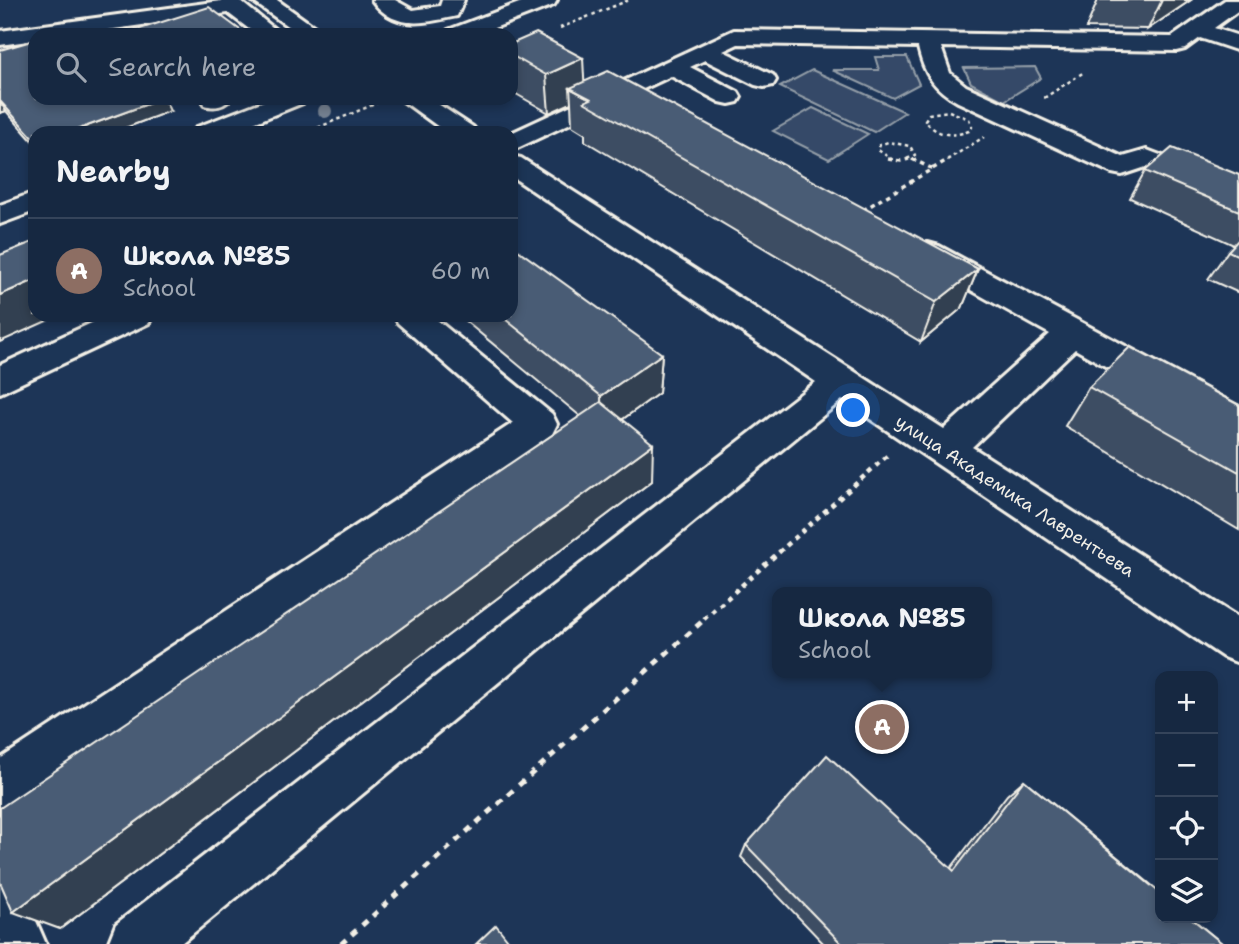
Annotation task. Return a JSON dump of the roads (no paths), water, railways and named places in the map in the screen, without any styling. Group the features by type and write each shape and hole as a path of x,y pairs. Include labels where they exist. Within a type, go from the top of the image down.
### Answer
{"street":[{"path":"262,0 304,28"},
{"path":"383,0 396,14 413,18 449,11 453,0"},
{"path":"474,28 546,0"},
{"path":"63,28 232,6 262,28"},
{"path":"216,8 245,28"},
{"path":"518,140 734,37 1178,44 1227,15 1239,44"},
{"path":"0,38 28,34"},
{"path":"928,40 936,75 947,87 967,97 1122,167 1147,159 1239,195"},
{"path":"705,51 764,80"},
{"path":"671,67 729,97"},
{"path":"626,88 663,108"},
{"path":"221,105 238,120"},
{"path":"223,126 276,105"},
{"path":"422,105 454,126"},
{"name":"улица Академика Лаврентьева","path":"518,169 1239,643"},
{"path":"0,215 28,204"},
{"path":"904,240 1239,424"},
{"path":"0,380 123,322"},
{"path":"0,788 539,424 419,322"},
{"path":"945,450 1073,332"},
{"path":"135,944 841,381"},
{"path":"0,901 18,944"}],"place":[{"name":"Школа №85","path":"882,727"}]}
